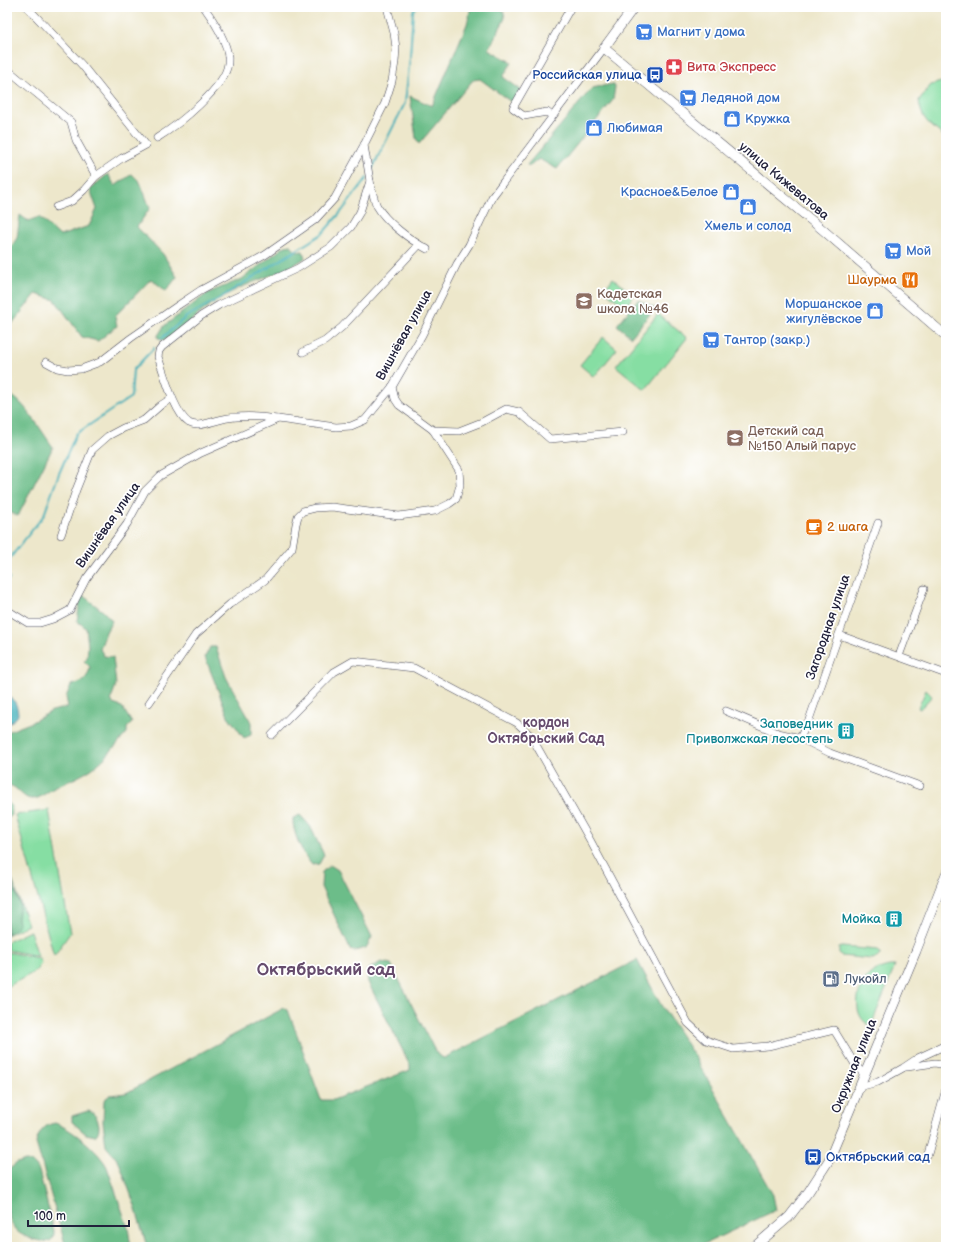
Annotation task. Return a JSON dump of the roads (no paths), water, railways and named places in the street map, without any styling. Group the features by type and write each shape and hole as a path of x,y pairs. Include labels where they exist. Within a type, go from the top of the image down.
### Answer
{"main road":[{"name":"Вишнёвая улица","path":"604,48 634,7"},
{"name":"улица Кижеватова","path":"604,48 823,230 946,336"},
{"name":"Окружная улица","path":"754,1247 789,1217 810,1191 829,1160 916,951 946,874"}],"street":[{"path":"28,7 82,65 146,145 122,158 96,176 72,201 56,207"},
{"path":"158,138 204,101 224,75 228,63 227,49 212,18 204,7"},
{"path":"46,362 57,368 68,370 81,369 100,362 131,338 190,297 260,258 314,220 335,198 385,103 392,81 396,48 394,33 387,7"},
{"path":"552,116 547,112 524,116 513,108 571,7"},
{"name":"Вишнёвая улица","path":"7,610 28,623 40,623 53,619 70,610 86,579 127,524 145,491 160,476 218,445 278,418 336,427 351,426 365,420 392,387 422,334 457,264 469,245 492,197 604,48"},
{"path":"7,69 71,122 76,140 96,176"},
{"path":"364,145 370,181 376,204 390,222 419,245 427,249"},
{"path":"278,418 242,416 199,425 190,423 183,417 172,398 158,356 159,351 201,316 219,305 298,268 331,246 356,220 370,181"},
{"path":"303,352 325,341 342,327 419,245"},
{"path":"149,702 196,634 230,604 265,580 292,548 298,516 303,511 315,508 332,507 399,516 435,511 456,499 460,485 460,470 433,430 399,405 395,399 392,387"},
{"path":"61,535 76,490 92,450 108,436 123,428 144,420 161,405 172,398"},
{"path":"433,430 458,431 482,422 506,409 519,412 550,439 623,432"},
{"name":"Загородная улица","path":"800,738 809,720 878,523"},
{"path":"899,656 924,589"},
{"path":"839,634 946,674"},
{"path":"272,735 334,672 353,661 414,668 518,724 531,736 594,847 688,1023 706,1040 733,1049 768,1046 834,1030 856,1066 864,1074"},
{"path":"726,711 778,733 800,738 830,753 920,786"},
{"path":"859,1087 878,1082 918,1058 944,1048"},
{"path":"903,1068 935,1063 946,1065"},
{"path":"928,1154 946,1089"}],"water":[{"path":"7,697 16,703 18,715 7,725"}],"waterway":[{"path":"371,171 405,103 413,11 416,7"},
{"path":"161,339 186,317 220,298 322,234 367,178"},
{"path":"7,562 44,515 58,476 76,434 131,397 133,370 154,348"},
{"path":"7,572 9,578 7,581"}],"place":[{"name":"Магнит у дома","path":"644,32"},
{"name":"Вита Экспресс","path":"674,67"},
{"name":"Российская улица","path":"655,75"},
{"name":"Ледяной дом","path":"688,98"},
{"name":"Кружка","path":"732,119"},
{"name":"Любимая","path":"594,128"},
{"name":"Красное&Белое","path":"731,192"},
{"name":"Хмель и солод","path":"748,207"},
{"name":"Мой","path":"893,251"},
{"name":"Шаурма","path":"910,280"},
{"name":"Кадетская школа №46","path":"584,301"},
{"name":"Моршанское жигулёвское","path":"875,311"},
{"name":"Тантор (закр.)","path":"711,340"},
{"name":"Детский сад №150 Алый парус","path":"735,438"},
{"name":"2 шага","path":"814,527"},
{"name":"Заповедник Приволжская лесостепь","path":"846,731"},
{"name":"Мойка","path":"894,919"},
{"name":"Лукойл","path":"831,979"},
{"name":"Октябрьский сад","path":"813,1157"}],"district":[{"name":"кордон Октябрьский Сад","path":"546,730"},
{"name":"Октябрьский сад","path":"326,970"}]}
